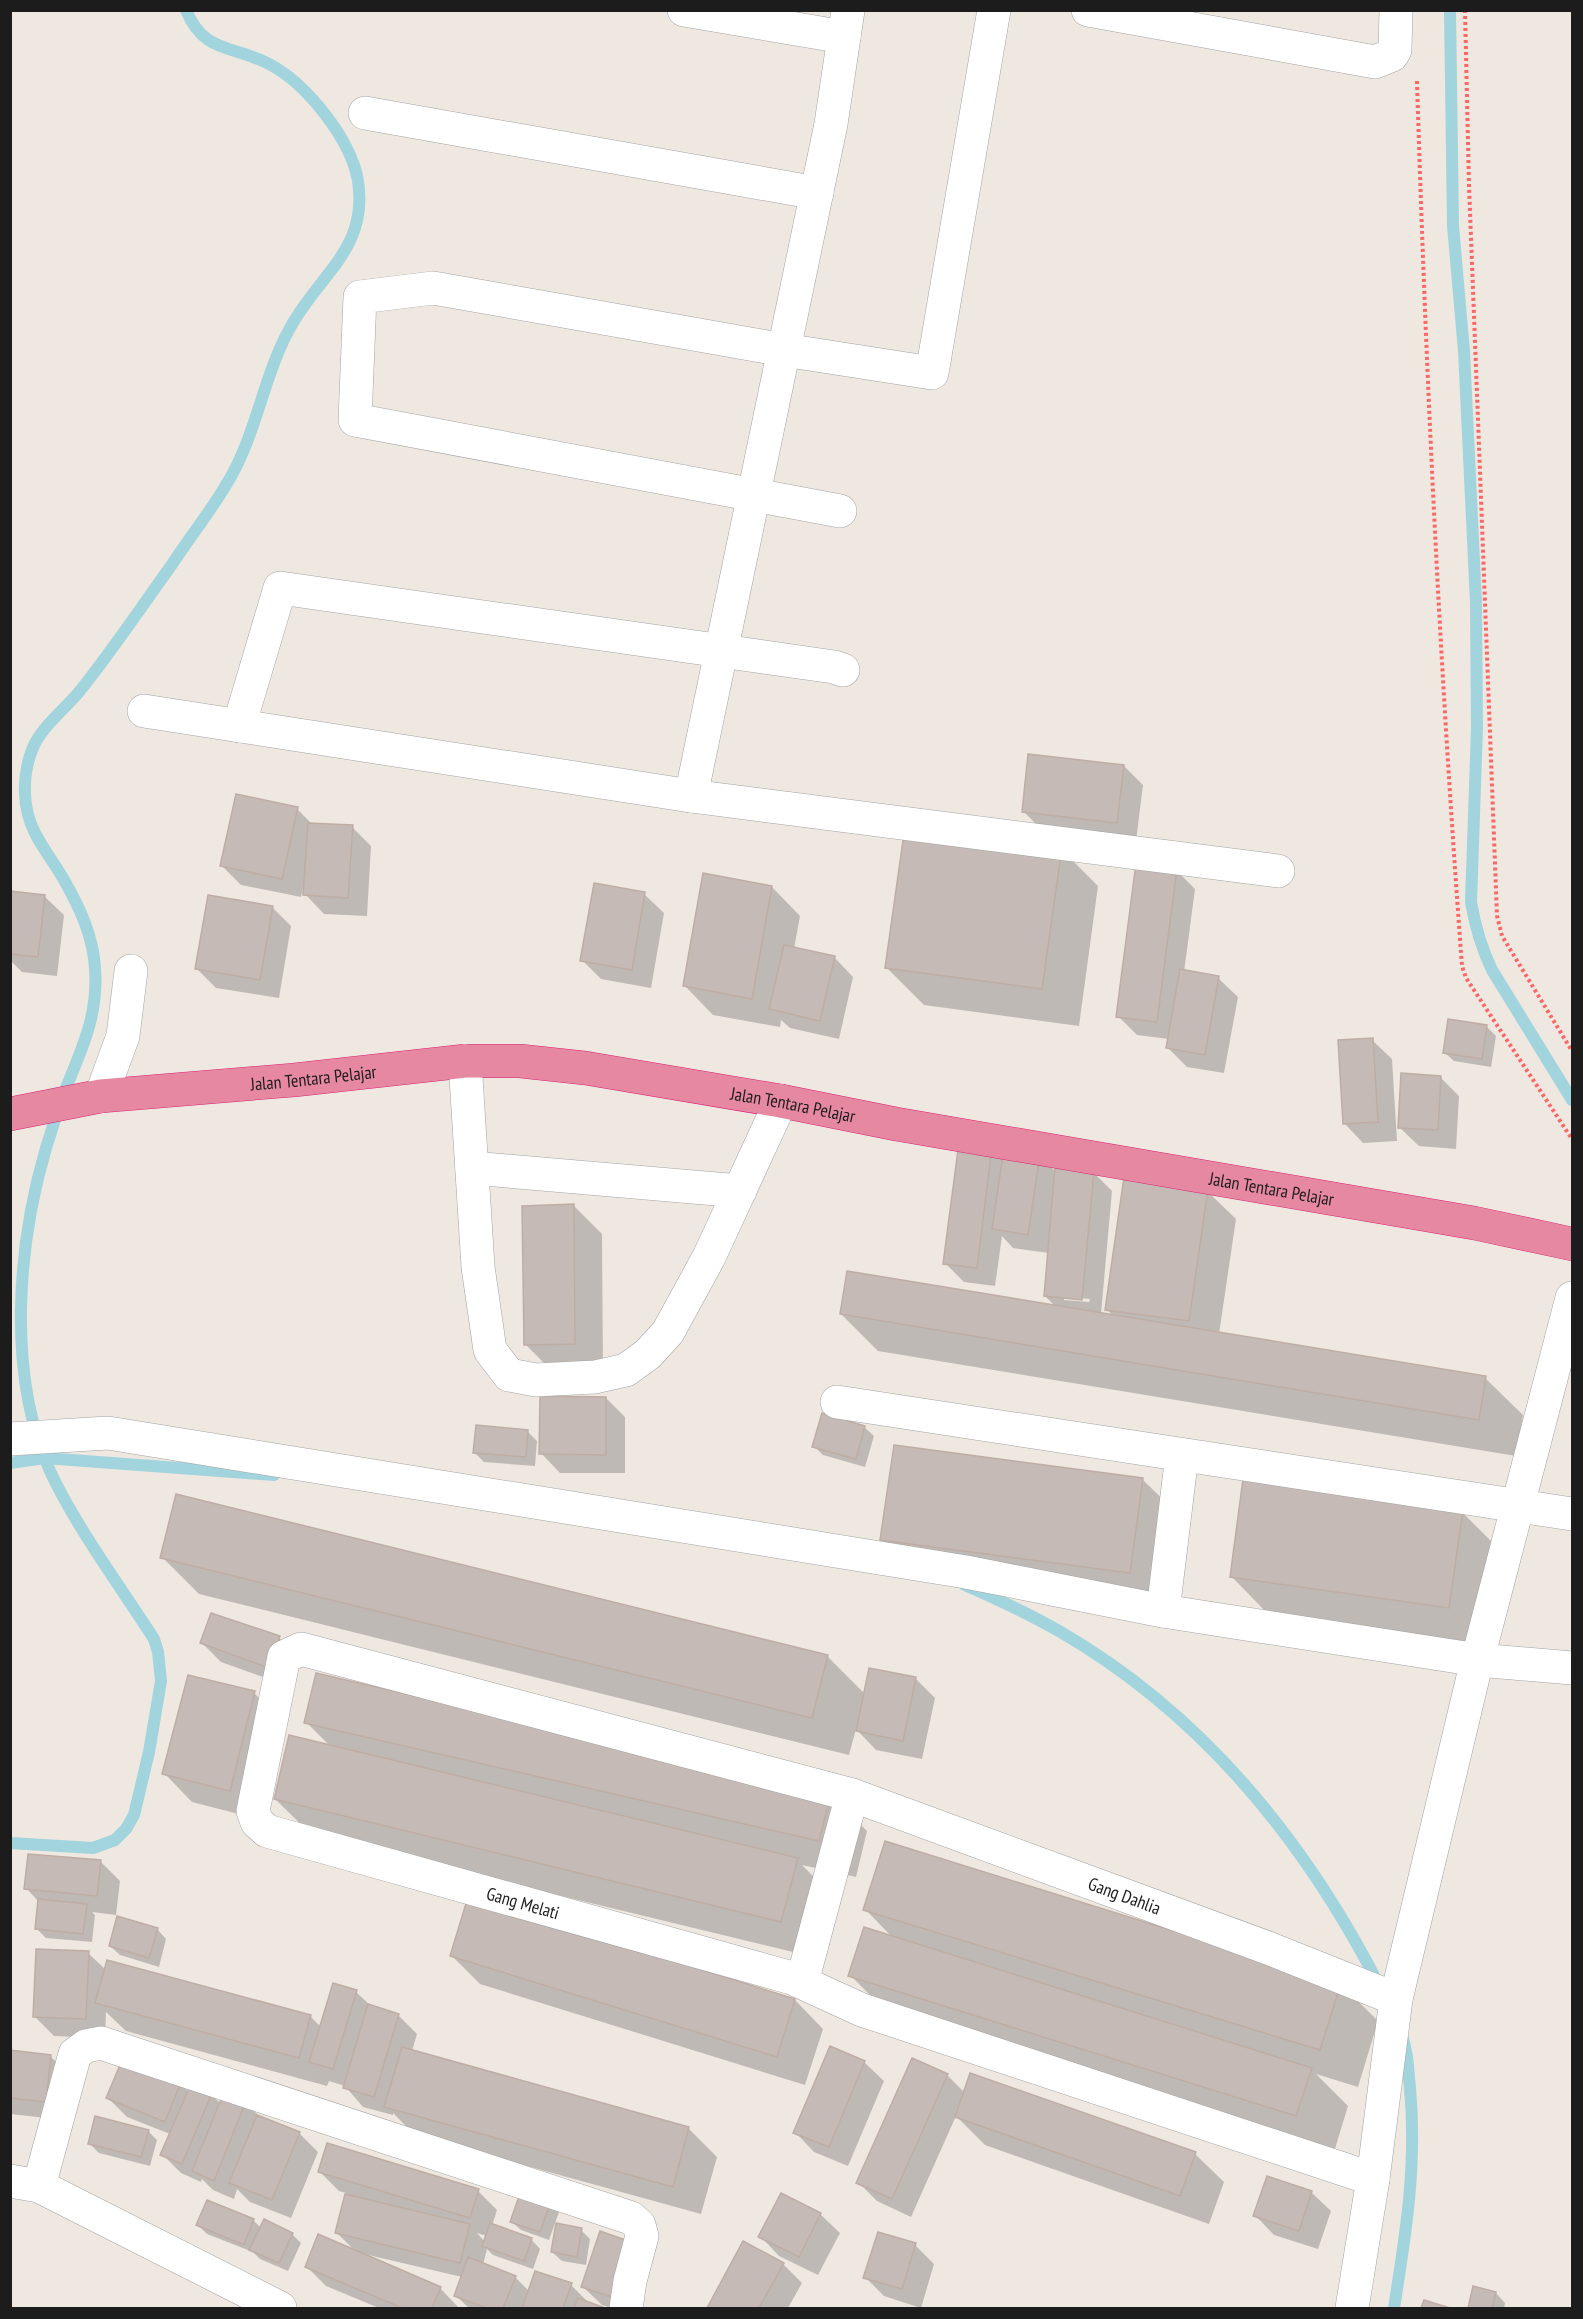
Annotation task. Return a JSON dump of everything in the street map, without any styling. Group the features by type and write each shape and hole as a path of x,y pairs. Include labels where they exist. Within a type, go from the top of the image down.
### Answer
{"highway":[{"name":"Jalan Tentara Pelajar","path":"10,1114 101,1096 294,1080 465,1061 520,1061 585,1068 781,1101 896,1124 1462,1221 1572,1244"}],"street":[{"path":"684,10 846,24 831,124 692,796"},
{"path":"840,511 356,420 360,297 433,288 784,350 932,373 994,10"},
{"path":"1088,10 1375,62 1392,55 1395,50 1396,10"},
{"path":"365,113 817,193"},
{"path":"239,726 280,588 843,670"},
{"path":"144,711 692,796 1278,871"},
{"path":"101,1096 123,1036 131,971"},
{"path":"465,1061 478,1267 490,1350 509,1375 536,1380 595,1377 626,1370 648,1354 668,1332 709,1257 781,1101"},
{"path":"472,1168 740,1191"},
{"path":"1352,2308 1373,2179 1396,1999 1478,1660 1572,1298"},
{"path":"837,1402 1572,1514"},
{"path":"10,1440 108,1433 966,1572 1163,1611 1478,1660 1572,1668"},
{"path":"1163,1611 1182,1455"},
{"name":"Gang Dahlia","path":"253,1811 284,1657 301,1649 852,1795 1268,1948 1396,1999"},
{"path":"802,1982 852,1795"},
{"name":"Gang Melati","path":"253,1811 257,1822 267,1831 802,1982 862,2010 1373,2179"},
{"path":"280,2308 25,2183 75,2054 86,2046 101,2043 631,2218 639,2225 642,2236 630,2281 626,2308"}],"path":[{"path":"1465,10 1469,185 1497,916 1502,936 1572,1051"},
{"path":"1417,81 1422,245 1446,747 1462,966 1466,978 1572,1138"}],"building":[{"path":"1028,754 1124,765 1117,823 1022,812"},
{"path":"236,794 298,807 282,879 220,866"},
{"path":"308,823 353,825 348,898 303,895"},
{"path":"905,826 1062,847 1042,989 885,968"},
{"path":"1136,863 1177,868 1157,1022 1116,1017"},
{"path":"703,873 772,886 752,999 683,986"},
{"path":"594,883 645,892 632,970 580,961"},
{"path":"10,891 45,895 38,957 10,954"},
{"path":"208,895 273,906 260,980 195,969"},
{"path":"784,945 835,956 820,1021 769,1009"},
{"path":"1180,969 1219,976 1205,1055 1166,1048"},
{"path":"1448,1019 1487,1025 1482,1059 1443,1053"},
{"path":"1373,1038 1378,1122 1343,1124 1338,1040"},
{"path":"1401,1073 1441,1076 1438,1130 1398,1128"},
{"path":"959,1142 992,1146 977,1268 943,1264"},
{"path":"1004,1148 1040,1154 1028,1235 992,1229"},
{"path":"1055,1167 1094,1171 1082,1300 1044,1296"},
{"path":"1124,1177 1208,1189 1189,1321 1105,1310"},
{"path":"574,1204 575,1344 524,1345 522,1206"},
{"path":"847,1271 1486,1376 1479,1420 840,1314"},
{"path":"540,1396 606,1397 606,1455 539,1454"},
{"path":"822,1413 865,1426 856,1459 812,1447"},
{"path":"476,1425 528,1430 526,1457 473,1453"},
{"path":"894,1445 1143,1478 1130,1573 880,1540"},
{"path":"1243,1479 1463,1510 1449,1608 1230,1577"},
{"path":"176,1494 828,1655 812,1718 160,1558"},
{"path":"211,1613 280,1636 269,1668 200,1643"},
{"path":"869,1668 916,1677 903,1741 856,1731"},
{"path":"316,1673 831,1793 819,1841 304,1723"},
{"path":"188,1675 255,1691 230,1791 162,1774"},
{"path":"289,1735 798,1858 781,1922 274,1799"},
{"path":"885,1841 1341,1983 1320,2050 863,1910"},
{"path":"28,1854 101,1860 97,1896 24,1889"},
{"path":"468,1897 795,1999 777,2057 450,1956"},
{"path":"38,1899 87,1904 83,1934 35,1929"},
{"path":"117,1916 158,1928 149,1958 109,1946"},
{"path":"864,1927 1312,2068 1296,2116 848,1976"},
{"path":"36,1949 89,1951 86,2019 33,2017"},
{"path":"107,1960 311,2015 299,2058 95,2003"},
{"path":"333,1983 357,1990 333,2069 309,2062"},
{"path":"368,2004 399,2014 374,2097 343,2088"},
{"path":"830,2046 865,2061 829,2147 793,2133"},
{"path":"402,2047 689,2127 673,2187 384,2107"},
{"path":"10,2050 51,2055 46,2102 10,2098"},
{"path":"123,2058 181,2082 165,2122 106,2098"},
{"path":"912,2058 948,2074 892,2199 856,2183"},
{"path":"970,2073 1196,2152 1180,2196 955,2117"},
{"path":"191,2084 212,2093 182,2164 160,2155"},
{"path":"224,2092 246,2101 214,2181 192,2171"},
{"path":"257,2115 300,2132 272,2200 229,2183"},
{"path":"95,2116 149,2130 141,2157 88,2144"},
{"path":"327,2143 479,2189 470,2218 318,2172"},
{"path":"1267,2176 1312,2191 1299,2231 1253,2216"},
{"path":"521,2191 551,2201 540,2232 510,2222"},
{"path":"781,2193 821,2213 799,2257 758,2237"},
{"path":"345,2194 470,2224 460,2263 335,2233"},
{"path":"207,2200 254,2219 244,2245 196,2225"},
{"path":"264,2219 293,2233 279,2263 249,2250"},
{"path":"490,2223 532,2238 524,2261 482,2246"},
{"path":"556,2223 582,2228 577,2257 551,2252"},
{"path":"600,2231 631,2242 612,2297 581,2287"},
{"path":"878,2232 916,2243 902,2289 863,2278"},
{"path":"318,2234 441,2287 432,2308 402,2308 305,2267"},
{"path":"743,2241 784,2263 759,2308 707,2308"},
{"path":"468,2257 516,2276 503,2308 487,2308 454,2296"},
{"path":"535,2271 572,2283 563,2308 522,2308"},
{"path":"1473,2286 1496,2292 1492,2308 1468,2308"},
{"path":"578,2298 605,2308 574,2308"},
{"path":"1424,2300 1450,2308 1421,2308"}],"waterway":[{"path":"10,1843 93,1848 115,1840 126,1829 134,1815 149,1752 161,1681 158,1652 154,1639 85,1535 50,1471 36,1434 27,1394 22,1353 21,1311 28,1227 46,1148 60,1103 86,1037 94,1004 95,968 92,945 85,923 70,891 38,839 31,823 26,803 26,770 32,750 41,734 103,661 226,485 246,445 283,341 306,303 341,257 350,241 359,204 358,181 354,165 337,131 312,98 298,84 269,64 211,41 201,34 186,10"},
{"path":"1450,10 1453,226 1464,351 1476,603 1477,728 1471,902 1474,920 1492,970 1572,1100"},
{"path":"10,1463 45,1458 274,1475"},
{"path":"965,1585 1048,1625 1110,1664 1158,1701 1203,1741 1283,1831 1318,1880 1379,1985"},
{"path":"1394,2308 1406,2225 1412,2144 1408,2067 1401,2033"}]}
